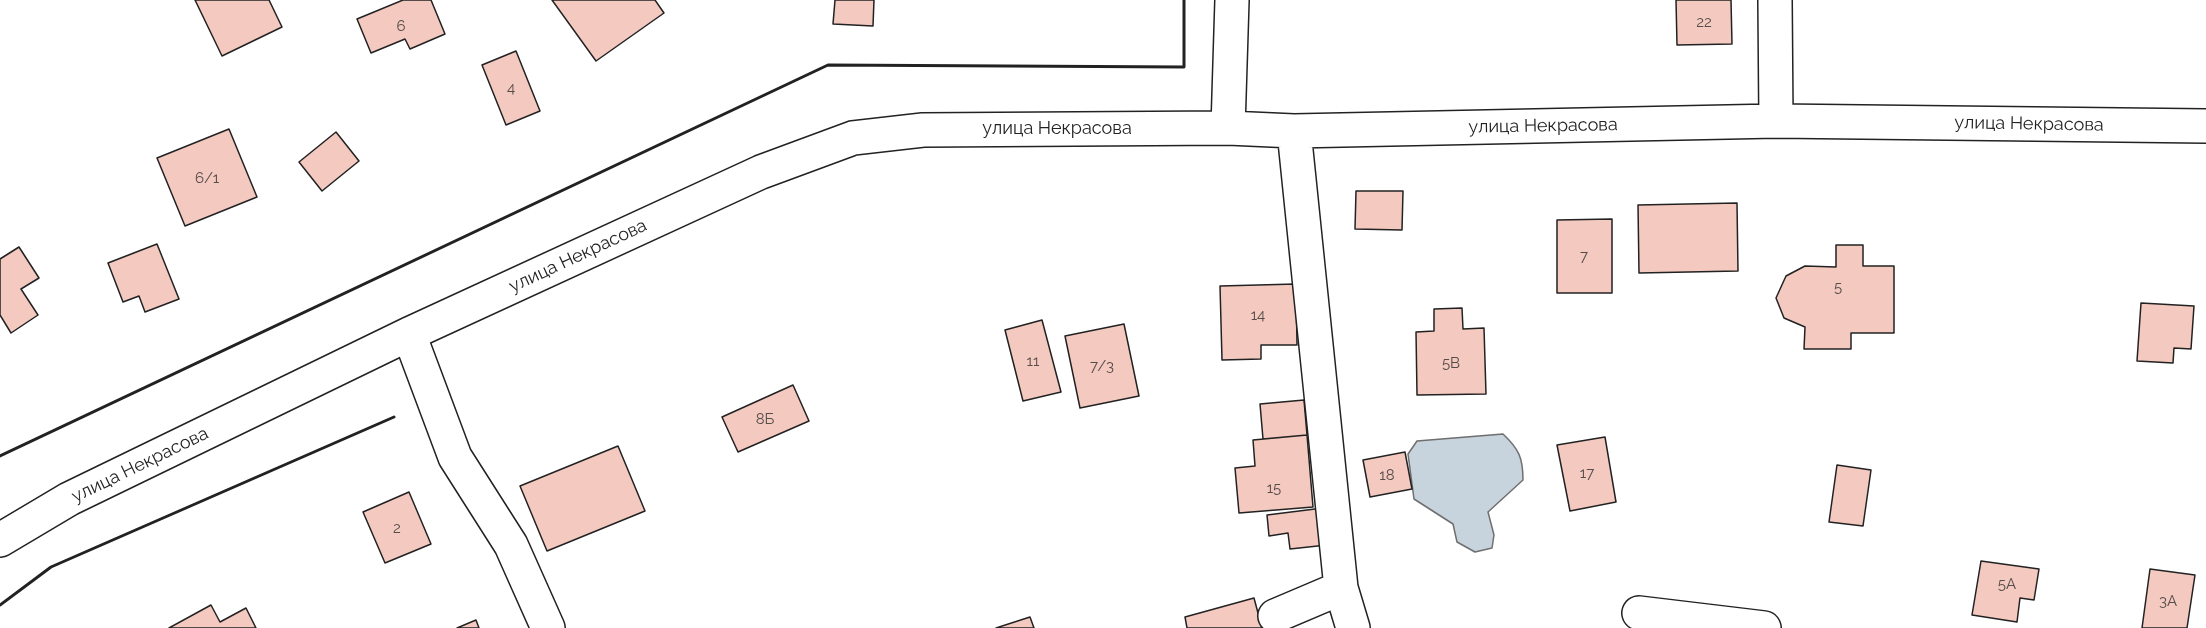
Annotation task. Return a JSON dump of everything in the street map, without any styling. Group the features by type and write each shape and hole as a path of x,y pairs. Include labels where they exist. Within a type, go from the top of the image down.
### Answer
{"street":[{"path":"1228,128 1232,0"},
{"path":"1776,0 1776,121"},
{"name":"улица Некрасова","path":"0,540 69,499 409,334 761,172 853,138 923,130 1228,128 1294,131 1776,121 2206,126"},
{"path":"1294,131 1341,588 1353,628"},
{"path":"409,334 455,457 511,545 548,628"},
{"path":"1275,616 1341,588"},
{"path":"1639,613 1764,628"}],"shaded area":[{"path":"1503,434 1519,454 1523,480 1488,512 1494,535 1492,548 1475,552 1457,542 1453,524 1414,499 1408,454 1417,441"}],"building":[{"path":"195,0 269,0 282,27 222,56"},
{"path":"403,0 431,0 445,34 410,49 405,39 371,53 357,19"},
{"path":"552,0 655,0 664,13 596,61"},
{"path":"835,0 874,0 873,26 833,24"},
{"path":"1676,0 1731,0 1732,44 1677,45"},
{"path":"516,51 540,111 506,125 482,65"},
{"path":"229,129 257,197 185,226 157,158"},
{"path":"336,132 359,161 322,191 299,162"},
{"path":"1356,191 1403,191 1402,230 1355,229"},
{"path":"1737,203 1738,271 1639,273 1638,205"},
{"path":"1612,219 1612,293 1557,293 1557,220"},
{"path":"157,244 179,299 145,312 139,296 123,302 108,263"},
{"path":"1836,245 1863,245 1863,266 1894,266 1894,333 1851,333 1851,349 1804,349 1805,327 1784,318 1776,298 1786,276 1805,266 1836,267"},
{"path":"19,247 39,278 21,289 38,315 11,333 0,315 0,259"},
{"path":"1296,284 1297,345 1261,345 1261,359 1222,360 1220,286"},
{"path":"2141,303 2194,306 2191,349 2174,348 2173,363 2137,361"},
{"path":"1462,308 1463,329 1484,328 1486,394 1417,395 1416,332 1434,331 1434,309"},
{"path":"1042,320 1061,392 1023,401 1005,330"},
{"path":"1124,324 1139,396 1080,408 1065,336"},
{"path":"793,385 809,421 738,452 722,417"},
{"path":"1304,400 1307,435 1263,439 1260,404"},
{"path":"1307,435 1313,507 1239,513 1235,468 1255,466 1253,440"},
{"path":"1605,437 1616,502 1570,511 1557,445"},
{"path":"618,446 645,511 547,551 520,486"},
{"path":"1405,452 1412,489 1370,497 1363,460"},
{"path":"1837,465 1871,470 1863,526 1829,522"},
{"path":"409,492 431,544 385,563 363,512"},
{"path":"1323,508 1327,545 1290,549 1288,533 1269,536 1267,515"},
{"path":"1981,561 2039,569 2034,600 2020,598 2017,622 1972,615"},
{"path":"2150,569 2195,575 2187,628 2142,628"},
{"path":"1254,598 1262,628 1187,628 1185,617"},
{"path":"211,605 220,622 246,608 256,628 169,628"},
{"path":"1030,617 1034,628 996,628"},
{"path":"476,620 479,628 457,628"}],"wall":[{"path":"0,456 828,65 1184,67 1184,0"},
{"path":"0,605 51,567 394,417"}]}
